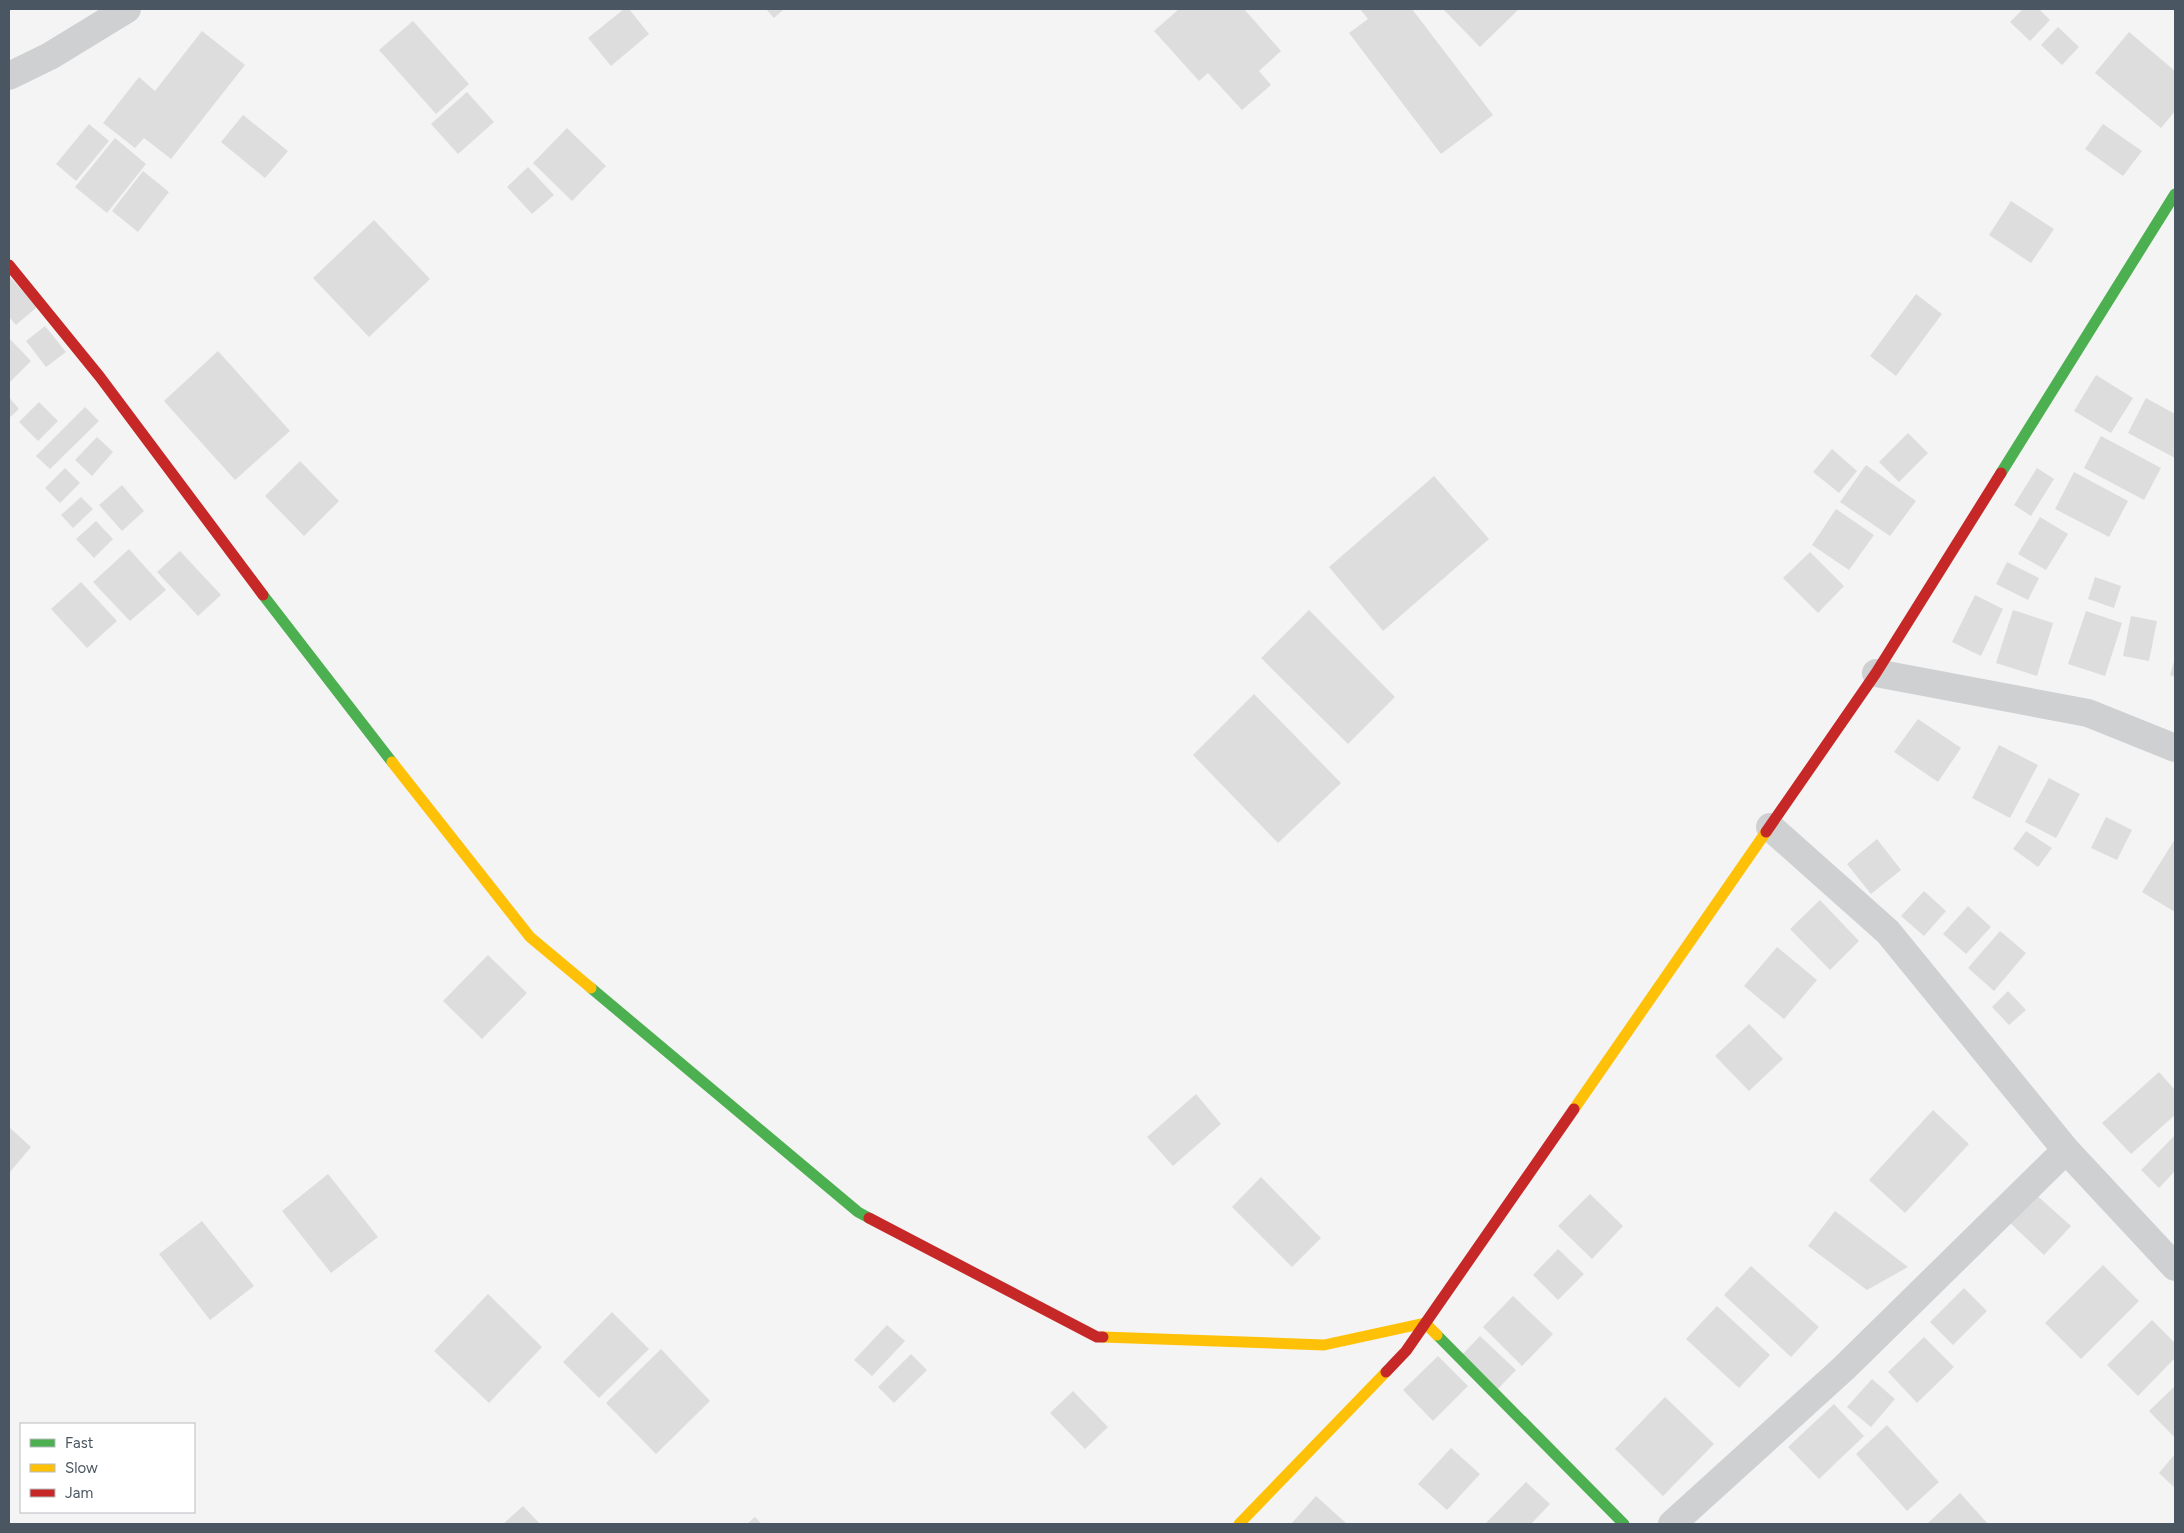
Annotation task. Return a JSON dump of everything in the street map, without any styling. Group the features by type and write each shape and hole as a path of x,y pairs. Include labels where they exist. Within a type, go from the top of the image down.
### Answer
{"street":[{"path":"9,76 50,56 127,9"},
{"path":"1239,1524 1406,1352 1876,673 2175,194"},
{"path":"9,265 100,377 311,660 530,937 665,1048 858,1212 1097,1337 1324,1345 1425,1323"},
{"path":"1876,673 2088,712 2175,748"},
{"path":"1770,827 1888,932 2066,1150 2175,1267"},
{"path":"1672,1524 1844,1368 2066,1150"},
{"path":"1425,1323 1624,1524"}],"building":[{"path":"624,9 629,9 649,34 611,66 588,38"},
{"path":"766,9 784,9 774,18"},
{"path":"1179,9 1244,9 1281,51 1259,71 1271,85 1242,110 1208,73 1199,81 1154,31"},
{"path":"1360,9 1412,9 1493,115 1441,154 1349,33 1368,19"},
{"path":"1443,9 1519,9 1480,47"},
{"path":"2023,9 2039,9 2050,20 2030,41 2010,22"},
{"path":"413,21 469,84 436,114 379,50"},
{"path":"2058,27 2079,47 2062,65 2041,45"},
{"path":"202,31 245,65 171,159 144,138 135,148 103,123 139,77 155,91"},
{"path":"2129,32 2175,71 2175,111 2161,128 2095,73"},
{"path":"467,92 494,122 458,154 431,124"},
{"path":"243,115 288,151 265,178 221,142"},
{"path":"89,124 109,141 76,181 56,164"},
{"path":"2103,124 2142,151 2123,176 2085,149"},
{"path":"567,128 606,166 572,201 533,163"},
{"path":"115,138 146,164 107,213 75,187"},
{"path":"528,167 554,195 532,214 507,187"},
{"path":"143,171 169,192 138,232 112,211"},
{"path":"2011,201 2054,229 2031,263 1989,235"},
{"path":"374,220 430,279 369,337 313,278"},
{"path":"9,276 37,307 16,325 9,317"},
{"path":"1916,294 1942,314 1896,376 1870,356"},
{"path":"45,326 66,352 46,367 26,341"},
{"path":"9,338 31,361 9,383"},
{"path":"218,351 290,431 235,480 164,401"},
{"path":"2096,375 2133,398 2111,433 2074,411"},
{"path":"9,397 19,409 9,418"},
{"path":"2146,398 2175,414 2175,458 2128,433"},
{"path":"39,402 58,421 38,441 19,422"},
{"path":"85,407 99,421 50,469 36,456"},
{"path":"1908,433 1928,453 1899,482 1879,462"},
{"path":"2101,436 2161,468 2144,500 2084,468"},
{"path":"97,437 113,452 92,476 75,460"},
{"path":"1832,449 1857,471 1839,493 1813,472"},
{"path":"300,461 339,501 304,536 265,496"},
{"path":"1866,465 1916,501 1890,536 1840,502"},
{"path":"65,468 80,483 60,503 45,488"},
{"path":"2037,468 2054,479 2031,516 2014,505"},
{"path":"2074,472 2128,501 2109,537 2055,509"},
{"path":"1434,476 1489,539 1383,631 1329,567"},
{"path":"122,485 144,511 122,531 99,505"},
{"path":"81,497 93,509 73,528 61,515"},
{"path":"1836,509 1874,535 1849,570 1812,545"},
{"path":"2040,517 2068,534 2046,570 2018,554"},
{"path":"96,521 113,539 94,558 76,539"},
{"path":"129,549 166,590 130,621 93,582"},
{"path":"180,551 221,595 198,616 157,572"},
{"path":"1810,552 1844,586 1818,613 1783,578"},
{"path":"2007,562 2039,578 2028,600 1996,584"},
{"path":"2095,577 2121,586 2114,608 2088,599"},
{"path":"81,582 117,621 87,648 51,609"},
{"path":"1975,595 2003,609 1981,656 1952,642"},
{"path":"1309,610 1395,697 1348,744 1261,658"},
{"path":"2013,610 2053,623 2037,676 1996,663"},
{"path":"2086,611 2122,623 2105,676 2068,664"},
{"path":"2131,616 2157,621 2149,661 2123,656"},
{"path":"2175,658 2175,677 2170,675"},
{"path":"1254,694 1341,783 1278,843 1193,755"},
{"path":"1918,719 1961,748 1938,782 1894,752"},
{"path":"1999,745 2038,765 2010,818 1972,798"},
{"path":"2049,778 2080,794 2056,838 2025,822"},
{"path":"2106,817 2132,830 2117,860 2091,848"},
{"path":"2026,831 2052,848 2038,867 2013,849"},
{"path":"1877,839 1901,870 1871,894 1847,864"},
{"path":"2175,839 2175,912 2142,892"},
{"path":"1924,891 1946,911 1924,936 1901,916"},
{"path":"1820,900 1859,941 1830,970 1790,929"},
{"path":"1968,906 1991,927 1966,954 1943,934"},
{"path":"2000,931 2026,953 1994,991 1968,968"},
{"path":"1777,947 1817,980 1784,1019 1744,986"},
{"path":"488,955 527,993 482,1039 443,1001"},
{"path":"2008,991 2026,1010 2009,1025 1992,1007"},
{"path":"1749,1024 1783,1059 1749,1091 1715,1056"},
{"path":"2159,1072 2175,1090 2175,1115 2131,1154 2102,1123"},
{"path":"1196,1094 1221,1124 1173,1166 1147,1137"},
{"path":"1933,1110 1969,1144 1905,1213 1869,1180"},
{"path":"9,1127 31,1147 10,1172 9,1171"},
{"path":"2175,1135 2175,1171 2159,1188 2141,1170"},
{"path":"328,1174 378,1237 331,1273 282,1211"},
{"path":"1261,1177 1321,1238 1292,1267 1232,1207"},
{"path":"2033,1192 2071,1226 2044,1255 2007,1220"},
{"path":"1590,1194 1623,1226 1592,1259 1558,1226"},
{"path":"1835,1211 1908,1267 1867,1290 1808,1246"},
{"path":"202,1221 254,1286 210,1320 159,1254"},
{"path":"1558,1249 1584,1274 1558,1300 1533,1275"},
{"path":"2103,1265 2139,1301 2081,1359 2045,1323"},
{"path":"1751,1266 1819,1327 1791,1357 1724,1295"},
{"path":"1964,1288 1987,1311 1953,1345 1930,1322"},
{"path":"488,1294 542,1347 489,1403 434,1351"},
{"path":"1513,1296 1553,1334 1522,1366 1483,1327"},
{"path":"1717,1306 1770,1355 1739,1388 1686,1339"},
{"path":"612,1312 649,1349 599,1398 563,1362"},
{"path":"2152,1320 2175,1343 2175,1358 2138,1396 2107,1365"},
{"path":"887,1325 905,1341 872,1376 854,1360"},
{"path":"1480,1336 1516,1370 1496,1391 1460,1357"},
{"path":"1924,1337 1954,1367 1917,1403 1888,1372"},
{"path":"661,1349 710,1401 656,1454 606,1403"},
{"path":"911,1354 927,1370 894,1403 878,1387"},
{"path":"1438,1356 1468,1386 1433,1421 1403,1390"},
{"path":"1872,1379 1895,1399 1871,1427 1847,1407"},
{"path":"2175,1386 2175,1436 2174,1437 2149,1411"},
{"path":"1073,1391 1108,1427 1085,1449 1050,1413"},
{"path":"1665,1397 1714,1444 1663,1496 1615,1449"},
{"path":"1834,1404 1864,1436 1819,1479 1788,1447"},
{"path":"1887,1425 1939,1482 1907,1511 1856,1454"},
{"path":"1451,1448 1480,1474 1447,1510 1418,1484"},
{"path":"2175,1454 2175,1488 2159,1473"},
{"path":"1526,1482 1550,1504 1531,1524 1485,1524"},
{"path":"1960,1493 1988,1524 1927,1524"},
{"path":"1316,1496 1347,1524 1291,1524"},
{"path":"523,1506 540,1524 503,1524"},
{"path":"755,1517 762,1524 747,1524"}],"traffic: fast":[{"path":"2001,473 2175,194"},
{"path":"263,595 392,762"},
{"path":"591,988 858,1212 869,1218"},
{"path":"1437,1335 1624,1524"}],"traffic: slow":[{"path":"392,762 530,937 591,988"},
{"path":"1574,1109 1766,832"},
{"path":"1103,1337 1324,1345 1425,1323 1437,1335"},
{"path":"1239,1524 1386,1372"}],"traffic: jam":[{"path":"9,265 100,377 263,595"},
{"path":"1766,832 1876,673 2001,473"},
{"path":"1386,1372 1406,1351 1574,1109"},
{"path":"869,1218 1097,1337 1103,1337"}]}
